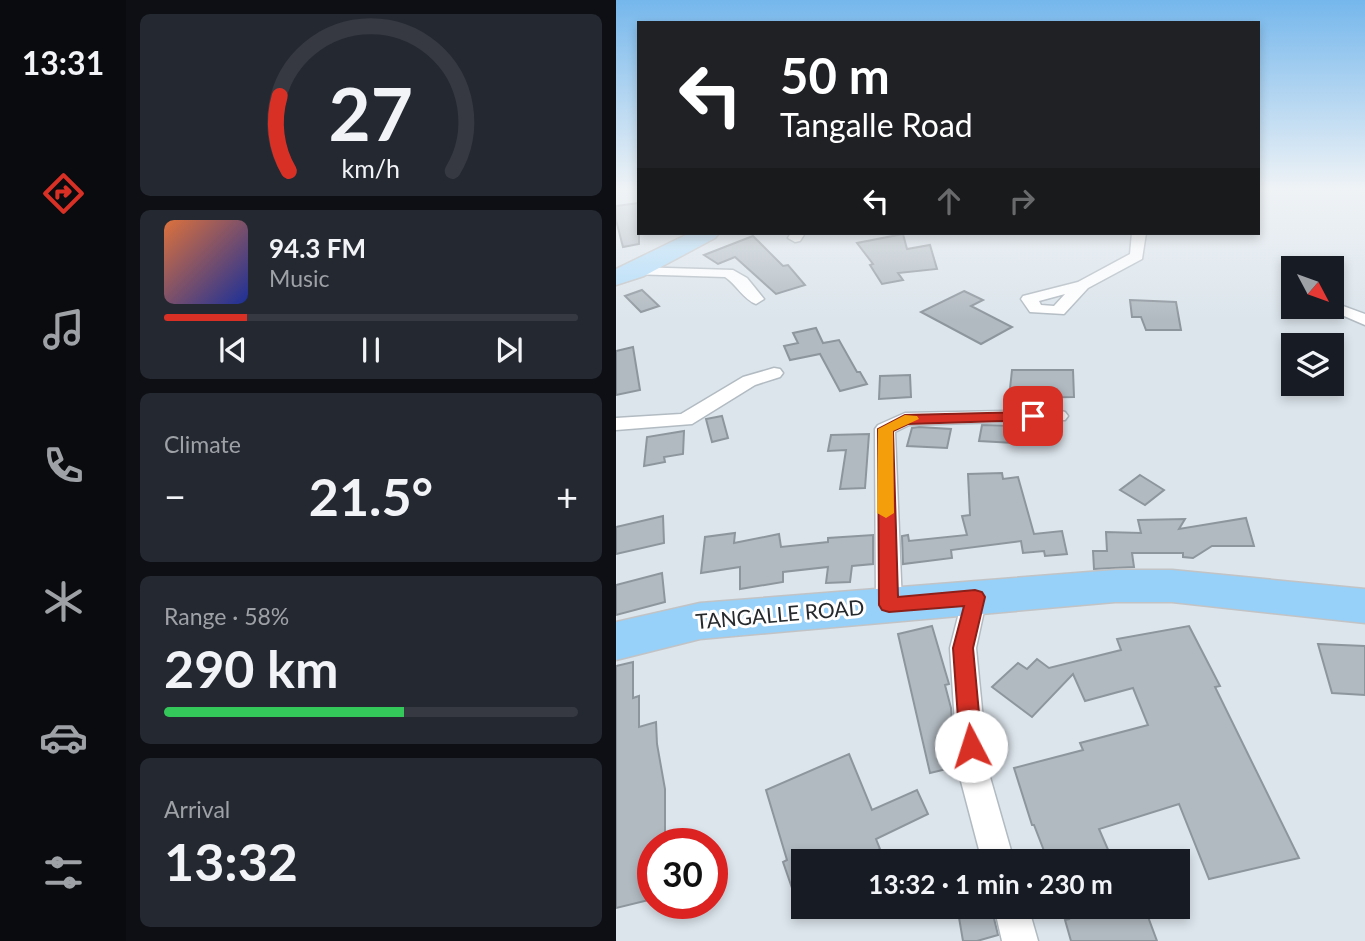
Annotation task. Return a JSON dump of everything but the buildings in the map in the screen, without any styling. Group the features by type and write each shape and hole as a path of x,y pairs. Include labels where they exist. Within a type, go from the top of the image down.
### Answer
{"highway":[{"name":"TANGALLE ROAD","path":"616,641 700,621 1115,586 1172,586 1365,606"}],"main road":[{"path":"626,274 703,235"}],"street":[{"path":"1083,285 1137,256 1139,235"},
{"path":"626,274 728,273 742,281 755,299"},
{"path":"1344,312 1365,320"},
{"path":"616,424 685,420 749,382 774,373"},
{"path":"889,605 885,429 905,419 1058,416"},
{"path":"975,597 963,648 973,770 995,849"},
{"path":"1014,919 1020,941"}],"slow traffic":[{"path":"886,513 885,429 905,419 912,419"}],"route":[{"path":"971,746 963,648 975,597 889,605 885,429 905,419 1033,416"}]}
